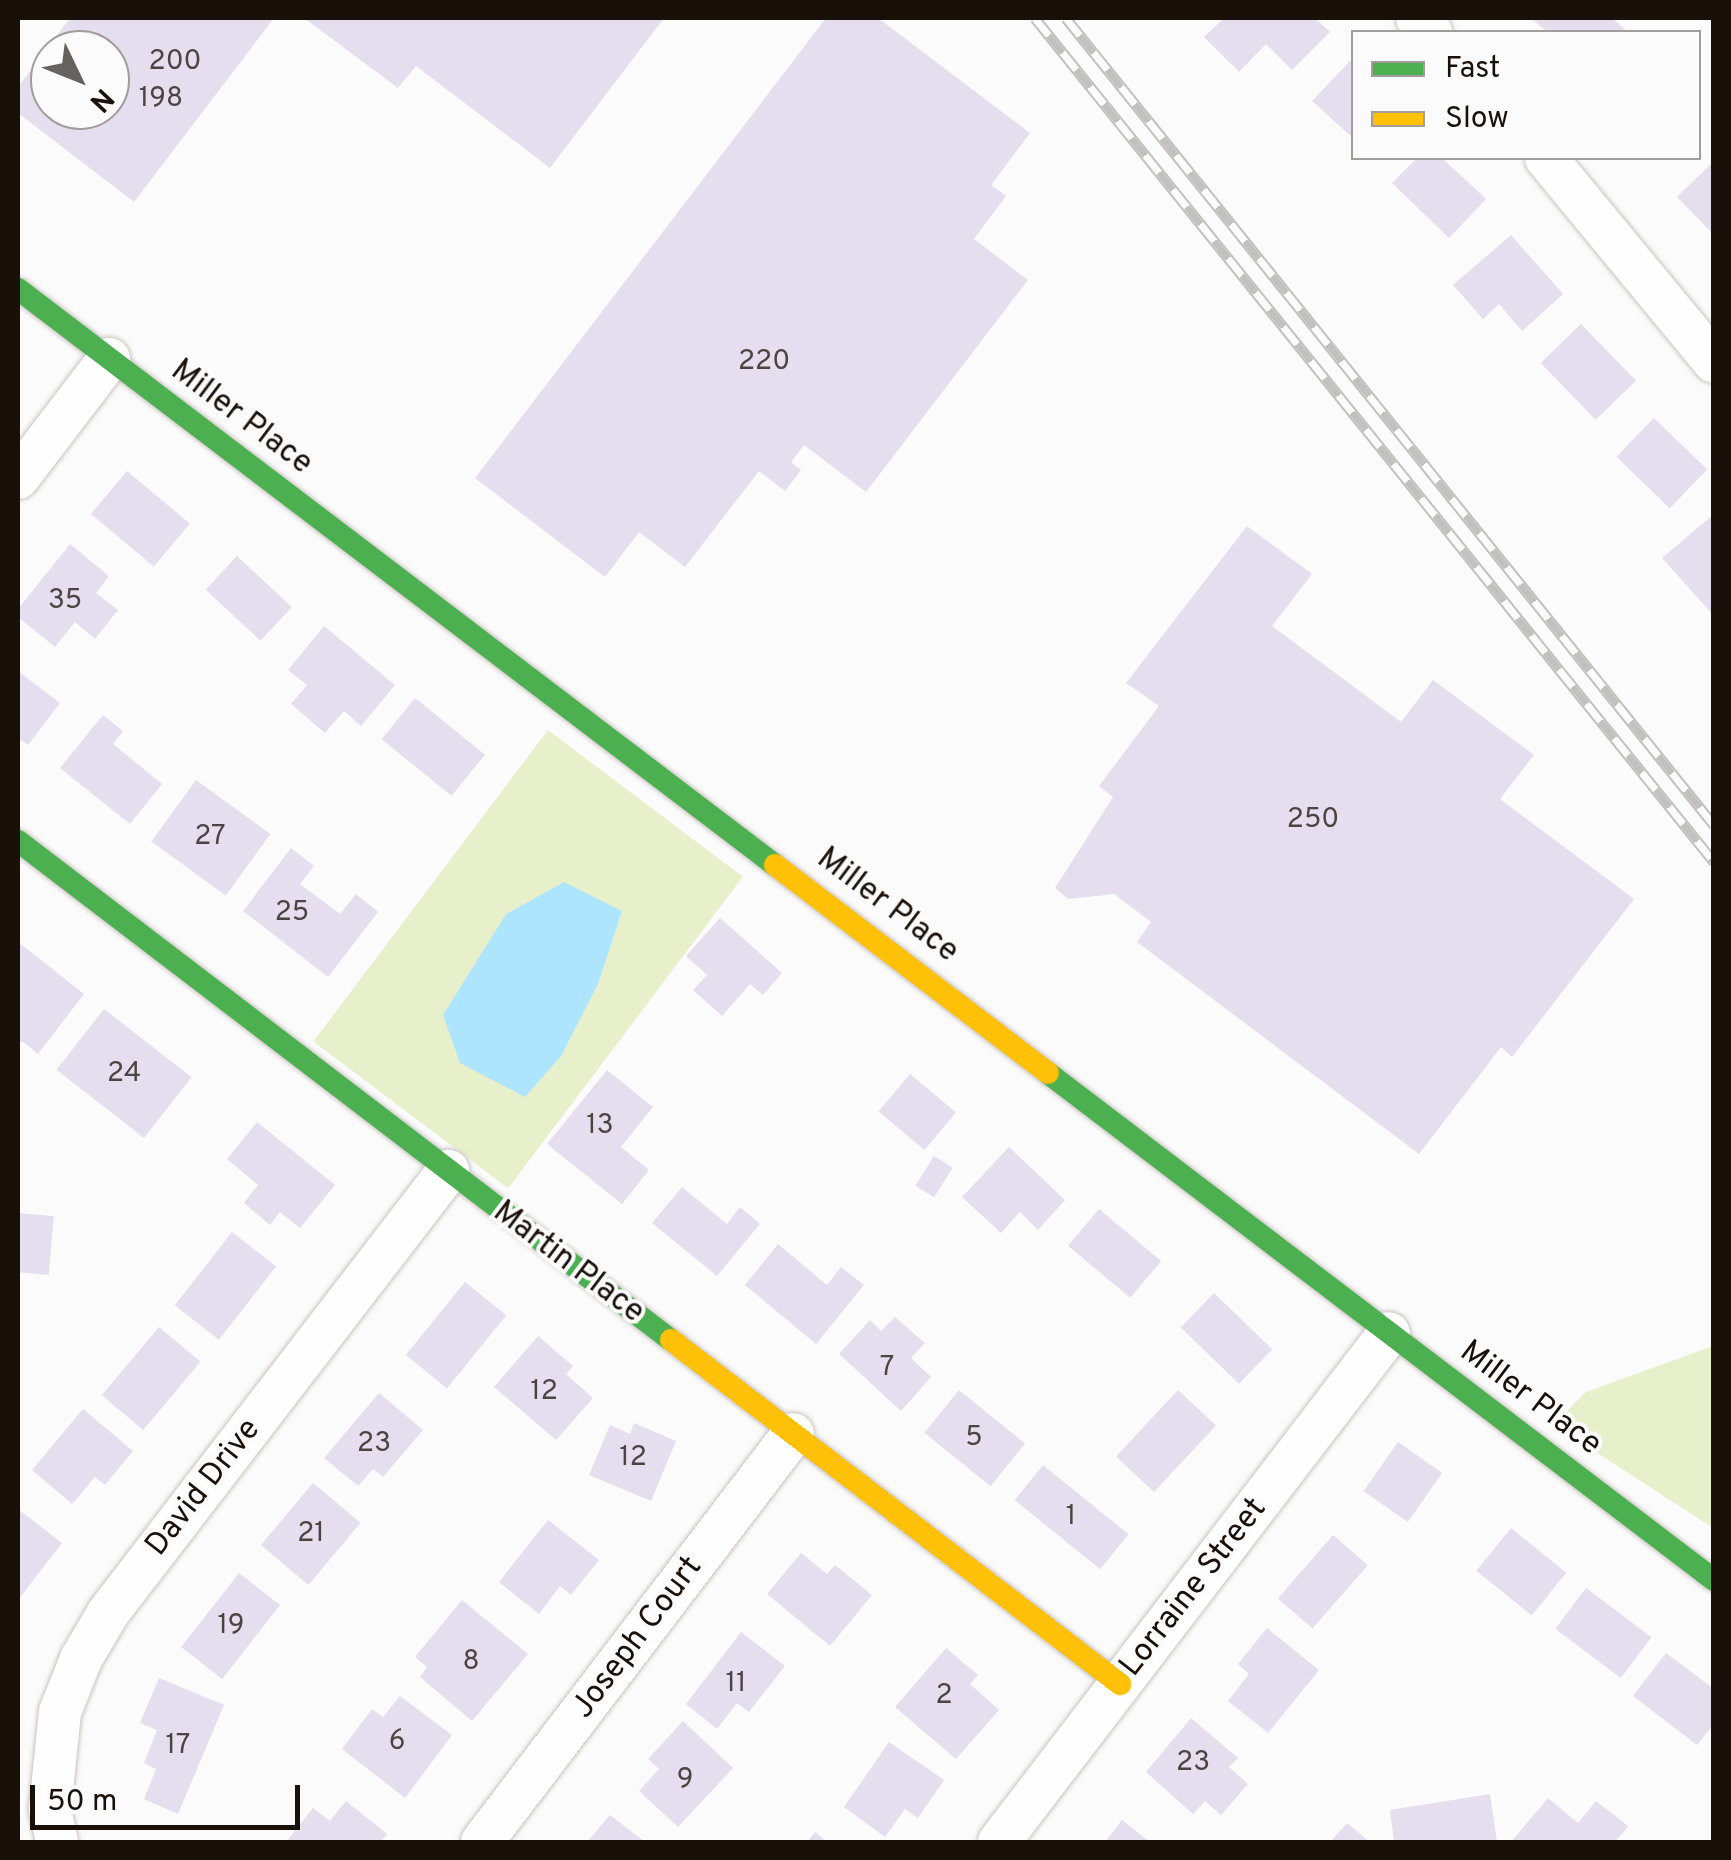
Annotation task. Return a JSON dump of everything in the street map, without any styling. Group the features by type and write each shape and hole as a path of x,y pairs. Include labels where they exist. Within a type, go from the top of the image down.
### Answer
{"street":[{"path":"1548,160 1714,362"},
{"name":"Miller Place","path":"18,289 1714,1580"},
{"path":"18,478 110,359"},
{"name":"Martin Place","path":"18,842 1120,1684"},
{"name":"David Drive","path":"57,1842 50,1809 60,1712 80,1660 108,1613 448,1171"},
{"name":"Lorraine Street","path":"999,1842 1390,1333"},
{"name":"Joseph Court","path":"482,1842 793,1434"}],"green space":[{"path":"548,730 743,877 508,1188 313,1041"},
{"path":"1714,1346 1713,1528 1579,1441 1565,1413 1586,1392"}],"water":[{"path":"564,882 622,911 598,984 561,1056 525,1097 460,1063 443,1015 506,914"}],"building":[{"path":"70,18 274,18 134,202 40,130 130,130 130,30 61,30"},
{"path":"304,18 664,18 550,168 416,66 398,88"},
{"path":"826,18 878,18 1030,133 991,185 1006,196 974,239 1028,280 866,492 804,445 791,462 801,470 785,491 759,471 685,567 639,532 605,577 475,478"},
{"path":"1224,18 1315,18 1330,32 1292,70 1266,44 1239,72 1204,37"},
{"path":"1531,18 1612,18 1626,30 1545,30"},
{"path":"1350,61 1351,62 1351,136 1312,101"},
{"path":"30,71 30,122 18,113 18,87"},
{"path":"1415,160 1444,160 1486,199 1449,238 1392,183"},
{"path":"1714,161 1714,235 1677,197"},
{"path":"1511,235 1563,294 1522,331 1499,304 1483,319 1453,285"},
{"path":"1581,324 1636,381 1596,420 1541,363"},
{"path":"1654,418 1707,469 1670,508 1616,457"},
{"path":"127,471 190,524 154,567 91,514"},
{"path":"1714,514 1714,616 1662,558"},
{"path":"1247,526 1312,574 1272,626 1401,722 1433,680 1534,755 1500,799 1634,899 1512,1057 1501,1047 1419,1154 1137,942 1151,922 1114,894 1068,899 1055,888 1113,797 1099,786 1159,706 1126,683"},
{"path":"70,544 109,576 96,593 118,610 95,639 75,622 55,647 18,617 18,609"},
{"path":"237,556 292,607 260,641 206,590"},
{"path":"324,626 395,685 361,726 344,711 325,733 291,704 307,685 288,670"},
{"path":"18,671 60,703 28,745 18,738"},
{"path":"415,698 485,755 452,796 382,739"},
{"path":"103,715 123,731 113,744 162,784 130,824 60,768"},
{"path":"196,780 270,834 226,896 151,841"},
{"path":"291,848 314,866 300,884 340,914 356,894 378,912 328,977 243,911"},
{"path":"720,918 782,973 763,995 750,984 722,1016 693,990 707,975 686,956"},
{"path":"18,942 84,994 38,1054 22,1041 18,1046"},
{"path":"104,1009 191,1077 144,1138 57,1070"},
{"path":"607,1070 653,1107 621,1147 649,1170 622,1204 547,1144"},
{"path":"910,1074 956,1113 924,1150 879,1112"},
{"path":"257,1122 335,1185 300,1228 280,1212 270,1225 244,1203 258,1185 227,1159"},
{"path":"1009,1147 1065,1200 1038,1230 1020,1212 1001,1233 962,1197"},
{"path":"934,1156 953,1168 934,1197 915,1186"},
{"path":"682,1187 727,1224 740,1207 760,1224 717,1276 652,1223"},
{"path":"1099,1209 1161,1261 1130,1298 1068,1246"},
{"path":"18,1213 54,1216 49,1275 18,1272"},
{"path":"232,1232 276,1266 219,1340 175,1305"},
{"path":"778,1244 827,1285 841,1267 864,1285 816,1344 745,1285"},
{"path":"465,1282 506,1315 447,1388 406,1355"},
{"path":"1214,1293 1272,1349 1239,1384 1181,1328"},
{"path":"895,1317 925,1343 911,1358 931,1377 901,1411 839,1354 870,1320 881,1331"},
{"path":"159,1327 200,1362 143,1430 102,1395"},
{"path":"538,1336 573,1366 566,1374 593,1398 556,1440 494,1387"},
{"path":"959,1390 1025,1443 990,1486 924,1433"},
{"path":"1178,1390 1216,1425 1154,1492 1116,1457"},
{"path":"379,1393 423,1430 383,1477 373,1469 358,1486 324,1458"},
{"path":"83,1409 133,1451 105,1485 95,1477 72,1504 32,1470"},
{"path":"634,1423 676,1441 651,1501 589,1475 610,1425 630,1434"},
{"path":"1398,1442 1442,1473 1408,1522 1364,1491"},
{"path":"1043,1465 1128,1534 1100,1569 1015,1500"},
{"path":"313,1483 360,1523 308,1585 261,1545"},
{"path":"18,1509 62,1543 18,1600"},
{"path":"548,1520 599,1560 571,1595 560,1586 539,1614 499,1582"},
{"path":"1511,1528 1566,1573 1532,1615 1476,1571"},
{"path":"1333,1535 1368,1565 1313,1629 1278,1598"},
{"path":"801,1553 827,1574 835,1565 872,1595 830,1646 767,1594"},
{"path":"239,1573 280,1605 222,1679 181,1647"},
{"path":"1586,1588 1651,1637 1621,1678 1555,1629"},
{"path":"462,1600 528,1654 472,1721 420,1677 427,1667 415,1657"},
{"path":"1267,1628 1319,1670 1268,1733 1228,1701 1249,1674 1238,1664"},
{"path":"741,1632 785,1666 749,1712 737,1703 717,1729 686,1704"},
{"path":"946,1648 978,1675 970,1684 999,1710 956,1759 895,1707"},
{"path":"1666,1653 1714,1689 1714,1724 1697,1745 1633,1696"},
{"path":"159,1678 224,1705 178,1814 144,1799 156,1769 144,1763 157,1730 140,1723"},
{"path":"400,1696 452,1735 405,1798 342,1749 372,1709 383,1717"},
{"path":"1191,1718 1238,1758 1229,1767 1248,1784 1221,1815 1205,1801 1193,1814 1146,1772"},
{"path":"683,1721 733,1768 678,1827 639,1791 659,1769 648,1759"},
{"path":"889,1742 944,1780 918,1818 905,1809 885,1837 844,1807"},
{"path":"1490,1794 1497,1842 1394,1842 1390,1810"},
{"path":"1548,1798 1578,1823 1596,1801 1628,1826 1615,1842 1511,1842"},
{"path":"346,1801 387,1834 380,1842 286,1842 313,1808 330,1821"},
{"path":"610,1815 645,1842 587,1842"},
{"path":"1122,1820 1150,1842 1105,1842"},
{"path":"1347,1823 1370,1842 1330,1842"},
{"path":"815,1832 827,1842 807,1842"}],"railway":[{"path":"1035,18 1714,862"},
{"path":"1066,18 1714,825"}],"traffic: fast":[{"path":"18,289 775,865"},
{"path":"18,841 671,1340"},
{"path":"1048,1073 1714,1580"}],"traffic: slow":[{"path":"775,865 1048,1073"},
{"path":"671,1340 1120,1684"}]}
